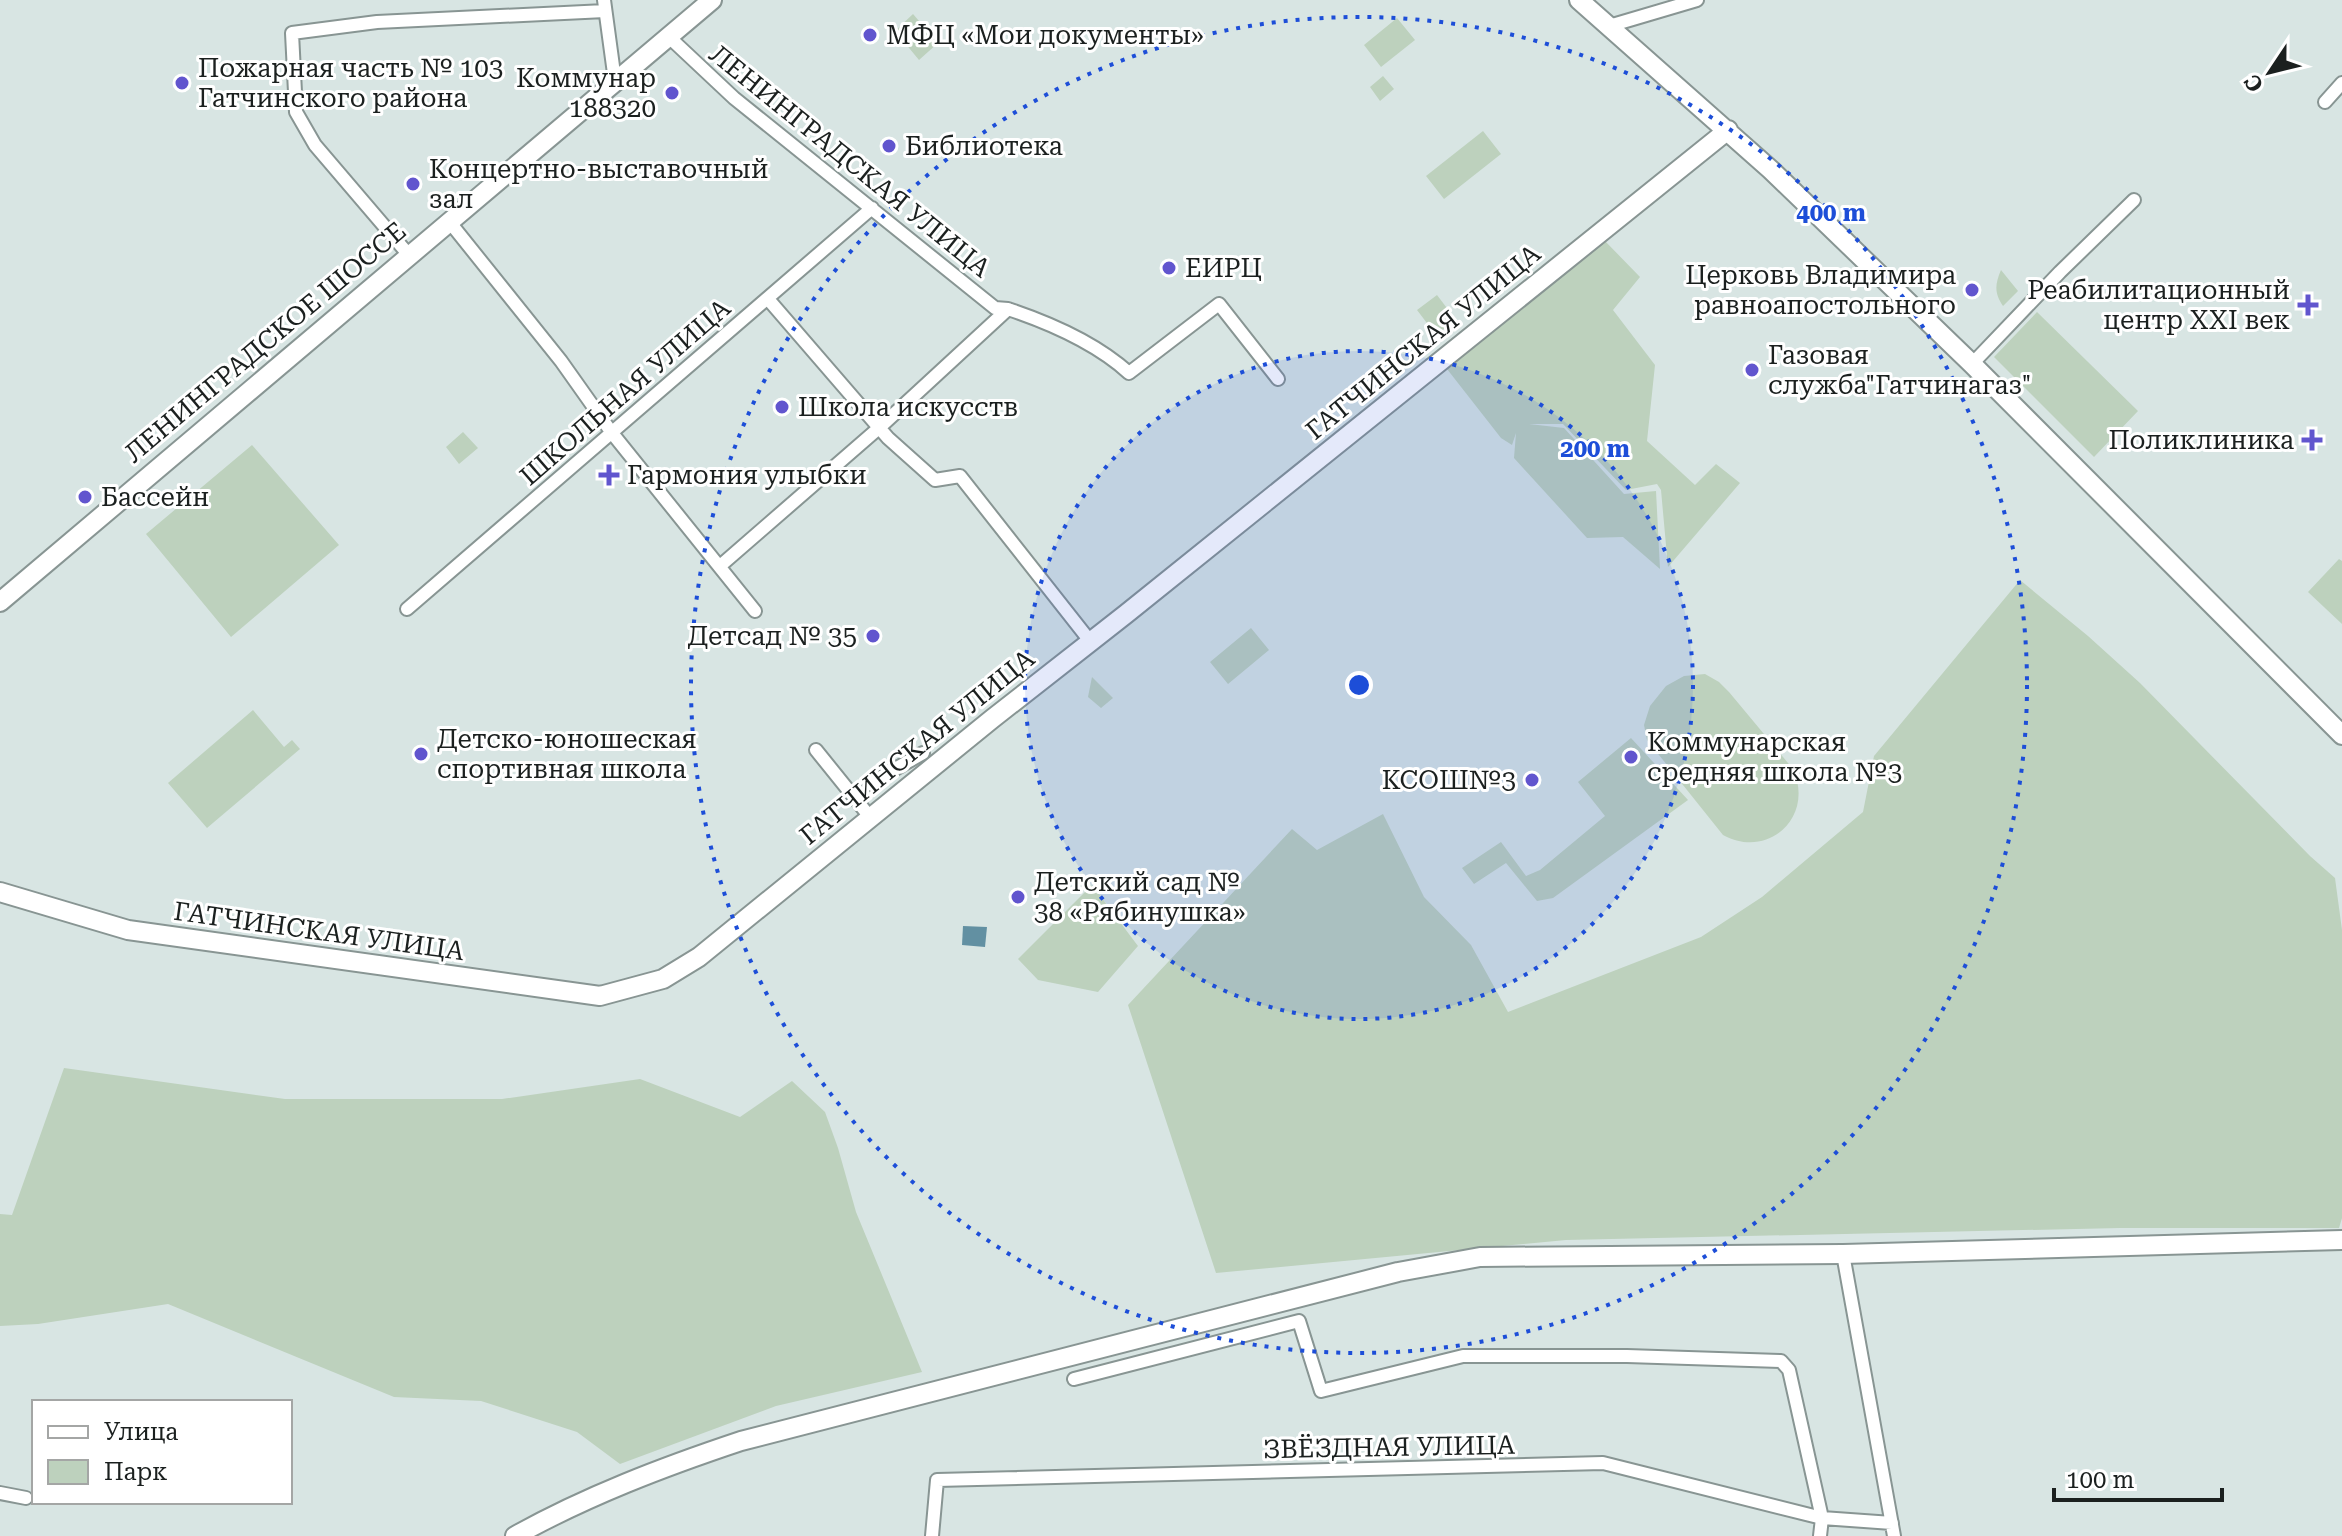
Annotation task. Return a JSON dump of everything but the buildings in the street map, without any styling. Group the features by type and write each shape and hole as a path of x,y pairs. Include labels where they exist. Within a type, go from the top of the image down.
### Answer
{"main road":[{"name":"ЛЕНИНГРАДСКОЕ ШОССЕ","path":"0,602 448,220 712,0"},
{"path":"1579,0 1728,130 1972,364 2342,735"},
{"name":"ГАТЧИНСКАЯ УЛИЦА","path":"0,892 128,930 600,996 663,979 699,957 1728,130"},
{"path":"515,1536 655,1470 741,1441 1398,1272 1480,1257 1843,1254 2342,1240"}],"street":[{"path":"1609,26 1697,0"},
{"path":"408,254 315,145 296,112 292,33 377,22 604,6 615,81"},
{"name":"ЛЕНИНГРАДСКАЯ УЛИЦА","path":"669,37 734,98 995,308 1008,309 1042,321 1108,354 1129,373 1219,304 1278,379"},
{"path":"2325,102 2342,83"},
{"path":"1972,364 2134,200"},
{"name":"ШКОЛЬНАЯ УЛИЦА","path":"407,609 872,208"},
{"path":"448,220 561,361 612,433 755,611"},
{"path":"768,299 902,453 935,480 960,476 1090,641"},
{"path":"720,566 880,427 1008,309"},
{"path":"816,750 870,817"},
{"path":"869,784 923,753"},
{"path":"1843,1254 1893,1530"},
{"path":"1074,1379 1299,1321 1321,1391 1463,1356 1627,1356 1781,1361 1789,1370 1822,1518 1820,1536"},
{"name":"ЗВЁЗДНАЯ УЛИЦА","path":"932,1536 937,1480 1603,1463 1822,1518 1893,1530"},
{"path":"0,1493 26,1498"}],"green space":[{"path":"913,14 938,43 919,60 895,31"},
{"path":"1397,18 1415,40 1381,67 1364,45"},
{"path":"1383,76 1394,89 1380,101 1370,87"},
{"path":"1483,131 1501,154 1444,199 1426,176"},
{"path":"1605,241 1640,277 1613,310 1655,365 1647,441 1695,485 1716,464 1740,483 1668,567 1661,490 1657,484 1626,490 1563,424 1529,424 1564,428 1624,494 1656,491 1660,569 1623,537 1587,538 1514,458 1516,433 1512,445 1501,438 1447,369"},
{"path":"2001,270 2018,291 2003,306 1996,288"},
{"path":"1437,295 1456,320 1436,335 1417,310"},
{"path":"2037,312 2138,411 2094,457 1994,357"},
{"path":"463,432 478,448 459,464 446,447"},
{"path":"252,445 339,545 231,637 146,534"},
{"path":"2339,559 2342,561 2342,624 2308,592"},
{"path":"2020,580 2140,683 2335,878 2342,930 2342,1218 2339,1228 2120,1228 1566,1240 1216,1273 1128,1005 1292,829 1317,850 1383,814 1424,897 1471,945 1508,1012 1701,937 1762,897 1863,812 1874,756"},
{"path":"1251,628 1269,650 1228,684 1210,662"},
{"path":"1705,674 1729,692 1793,769 1798,803 1792,818 1771,838 1756,842 1740,841 1723,835 1647,740 1644,725 1650,706 1666,686 1684,676"},
{"path":"1092,677 1113,698 1101,708 1088,697"},
{"path":"253,710 284,747 292,740 300,749 207,828 168,783"},
{"path":"1631,738 1688,800 1553,898 1537,901 1506,863 1474,884 1462,868 1501,842 1526,876 1540,870 1605,816 1578,782"},
{"path":"1092,885 1138,946 1098,992 1038,980 1018,959"},
{"path":"64,1068 285,1099 502,1099 640,1079 740,1117 792,1081 825,1112 856,1212 922,1372 776,1406 620,1464 577,1432 481,1401 394,1397 168,1304 38,1324 0,1326 0,1214 12,1215"}],"water":[{"path":"963,926 987,927 985,947 962,945"}],"place":[{"name":"МФЦ «Мои документы»","path":"870,35"},
{"name":"Пожарная часть № 103 Гатчинского района","path":"182,83"},
{"name":"Коммунар 188320","path":"672,93"},
{"name":"Библиотека","path":"889,146"},
{"name":"Концертно-выставочный зал","path":"413,184"},
{"name":"ЕИРЦ","path":"1169,268"},
{"name":"Церковь Владимира равноапостольного","path":"1972,290"},
{"name":"Реабилитационный центр ХХI век","path":"2308,305"},
{"name":"Газовая служба\"Гатчинагаз\"","path":"1752,370"},
{"name":"Школа искусств","path":"782,407"},
{"name":"Поликлиника","path":"2312,440"},
{"name":"Гармония улыбки","path":"609,475"},
{"name":"Бассейн","path":"85,497"},
{"name":"Детсад № 35","path":"873,636"},
{"name":"Детско-юношеская спортивная школа","path":"421,754"},
{"name":"Коммунарская средняя школа №3","path":"1631,757"},
{"name":"КСОШ№3","path":"1532,780"},
{"name":"Детский сад № 38 «Рябинушка»","path":"1018,897"}]}
